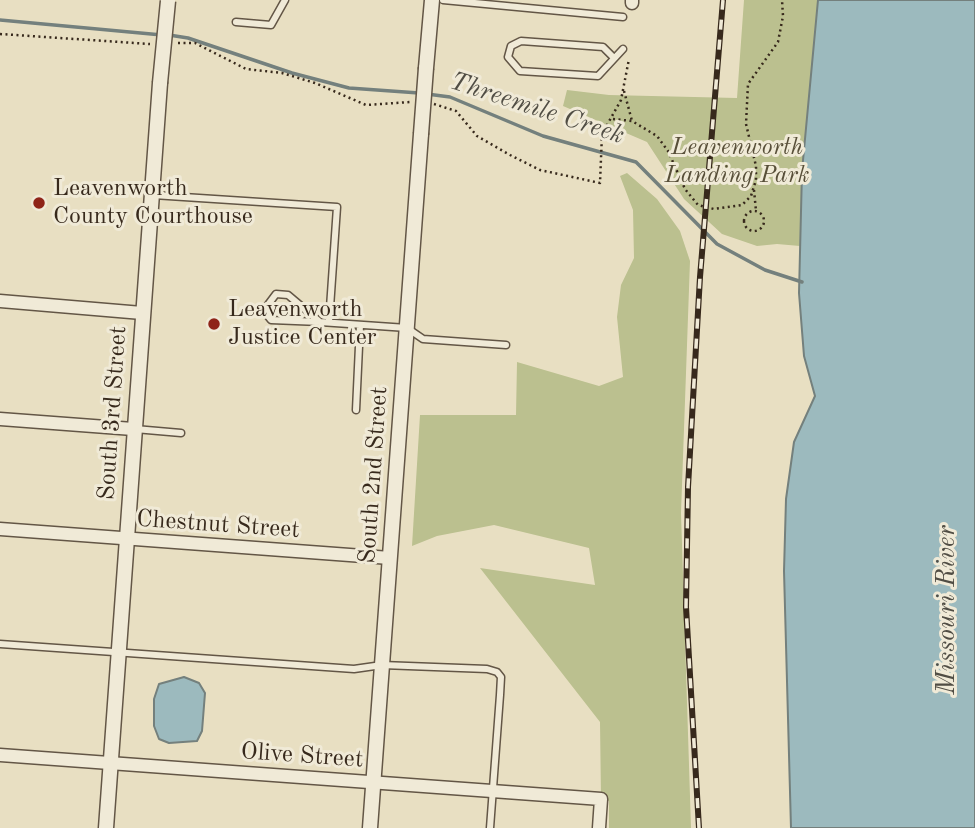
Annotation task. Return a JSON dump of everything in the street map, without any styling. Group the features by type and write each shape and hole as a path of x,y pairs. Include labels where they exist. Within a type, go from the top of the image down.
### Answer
{"street":[{"name":"South 3rd Street","path":"106,828 128,540 133,429 168,0"},
{"name":"South 2nd Street","path":"370,828 432,0"},
{"path":"0,301 142,313"},
{"path":"0,419 133,429"},
{"name":"Chestnut Street","path":"0,529 390,558"},
{"name":"Olive Street","path":"0,755 601,799 599,828"}],"lane":[{"path":"236,22 271,24 285,0"},
{"path":"443,0 624,18"},
{"path":"613,57 603,47 521,41 511,46 508,57 520,71 598,76 606,72 613,57 623,49"},
{"path":"151,195 337,207 329,322"},
{"path":"320,322 288,295 276,295 267,306 267,315 271,320 407,328 423,339 506,345"},
{"path":"356,410 360,325"},
{"path":"133,429 181,433"},
{"path":"0,644 354,669 382,665 487,669 500,677 490,828"}],"path":[{"path":"756,211 753,188 756,166 746,124 748,84 778,41 783,16 782,0"},
{"path":"0,34 156,44"},
{"path":"169,44 195,43 246,69 282,73 315,83 366,105 421,103"},
{"path":"433,104 456,111 477,136 540,170 600,183 602,134 612,119 624,89 629,57"},
{"path":"624,89 632,121"},
{"path":"612,119 632,121 657,136 668,151 685,189 698,205 714,209 742,205 753,188"},
{"path":"756,211 761,213 764,223 761,228 752,231 747,229 743,219 746,214 756,211"}],"green space":[{"name":"Leavenworth Landing Park","path":"744,0 818,0 802,171 800,246 757,246 722,234 684,199 647,142 563,106 567,90 609,95 737,98"},
{"path":"627,173 657,199 680,231 690,261 681,513 691,828 609,828 609,801 601,799 600,722 480,568 595,585 589,548 494,525 437,536 412,546 420,415 516,415 517,362 599,386 623,377 617,317 621,285 634,258 633,210 620,176"}],"water":[{"name":"Missouri River","path":"818,0 975,0 975,828 791,828 784,571 786,499 794,442 815,396 804,356 799,293 802,171"},
{"path":"184,677 199,683 205,693 202,731 197,741 169,743 159,739 154,726 154,699 159,684"}],"waterway":[{"name":"Threemile Creek","path":"0,20 162,35"},
{"name":"Threemile Creek","path":"169,35 188,38 292,73 349,88 419,93"},
{"name":"Threemile Creek","path":"427,94 450,97 543,136 636,162 717,244 765,270 802,282"}],"railway":[{"path":"699,828 686,607 688,487 700,277 723,0"}],"place":[{"name":"Leavenworth County Courthouse","path":"39,203"},
{"name":"Leavenworth Justice Center","path":"214,324"}]}
